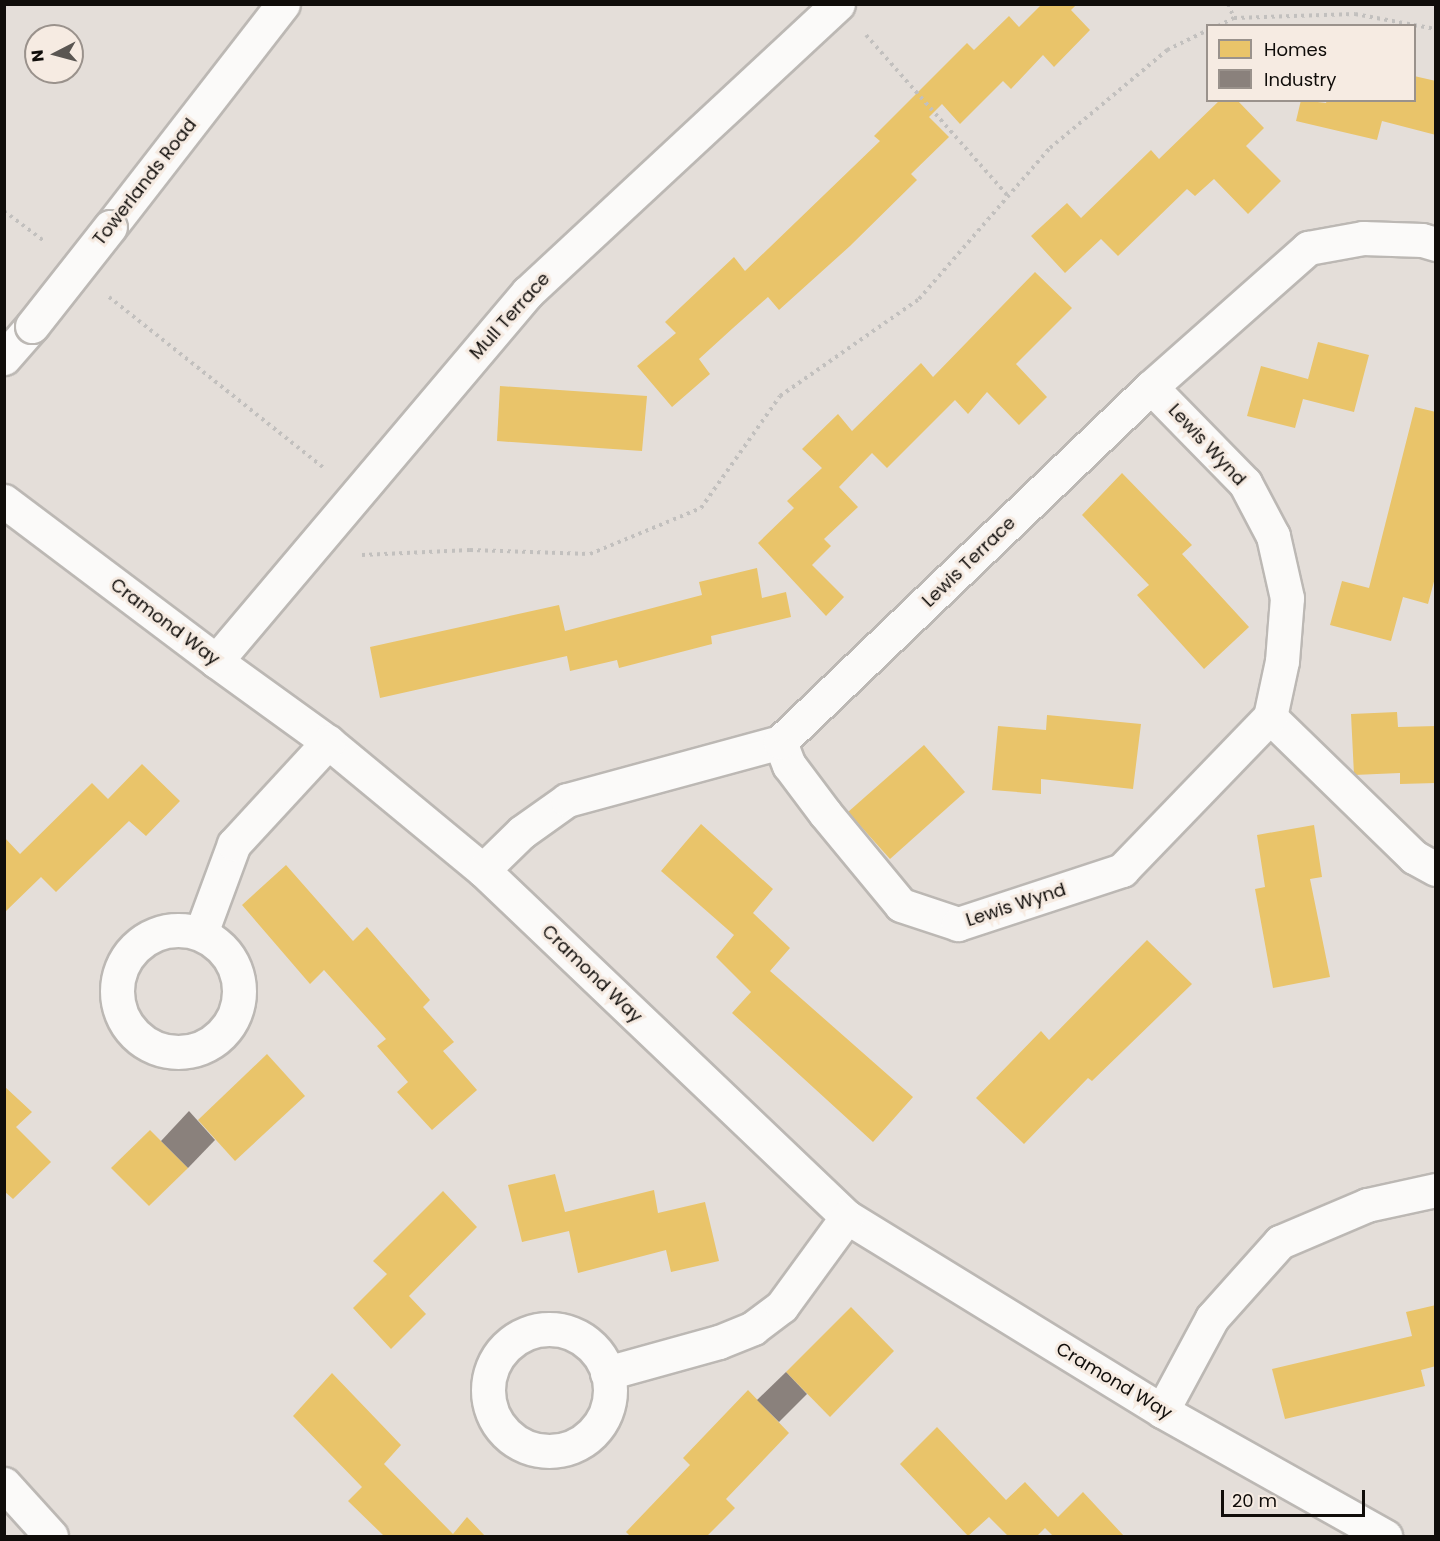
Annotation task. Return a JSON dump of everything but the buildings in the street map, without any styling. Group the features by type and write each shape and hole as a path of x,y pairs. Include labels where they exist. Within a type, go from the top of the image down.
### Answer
{"street":[{"name":"Towerlands Road","path":"4,358 32,326 283,4"},
{"name":"Mull Terrace","path":"216,661 528,292 838,4"},
{"name":"Lewis Terrace","path":"483,870 522,832 567,800 780,742 1151,387 1308,248 1363,238 1422,240 1436,244"},
{"name":"Lewis Wynd","path":"780,742 789,765 825,813 901,905 958,924 1122,870 1270,717 1282,661 1287,598 1273,536 1245,483 1151,387"},
{"name":"Cramond Way","path":"4,501 216,661 328,742 483,870 846,1217 1162,1411 1385,1536"},
{"path":"1270,717 1414,858 1436,869"},
{"path":"201,933 234,844 328,742"},
{"path":"1162,1411 1212,1318 1280,1242 1367,1205 1436,1190"},
{"path":"608,1373 719,1342 753,1328 782,1306 846,1217"},
{"path":"4,1484 51,1536"}],"path":[{"path":"1228,4 1234,18"},
{"path":"1222,24 1234,18 1354,14 1409,24"},
{"path":"1416,25 1436,29"},
{"path":"862,31 1008,196"},
{"path":"304,557 470,550 591,554 700,508 780,396 919,299 1050,148 1167,50 1206,31"},
{"path":"4,211 50,246"},
{"path":"101,290 357,495"}]}
